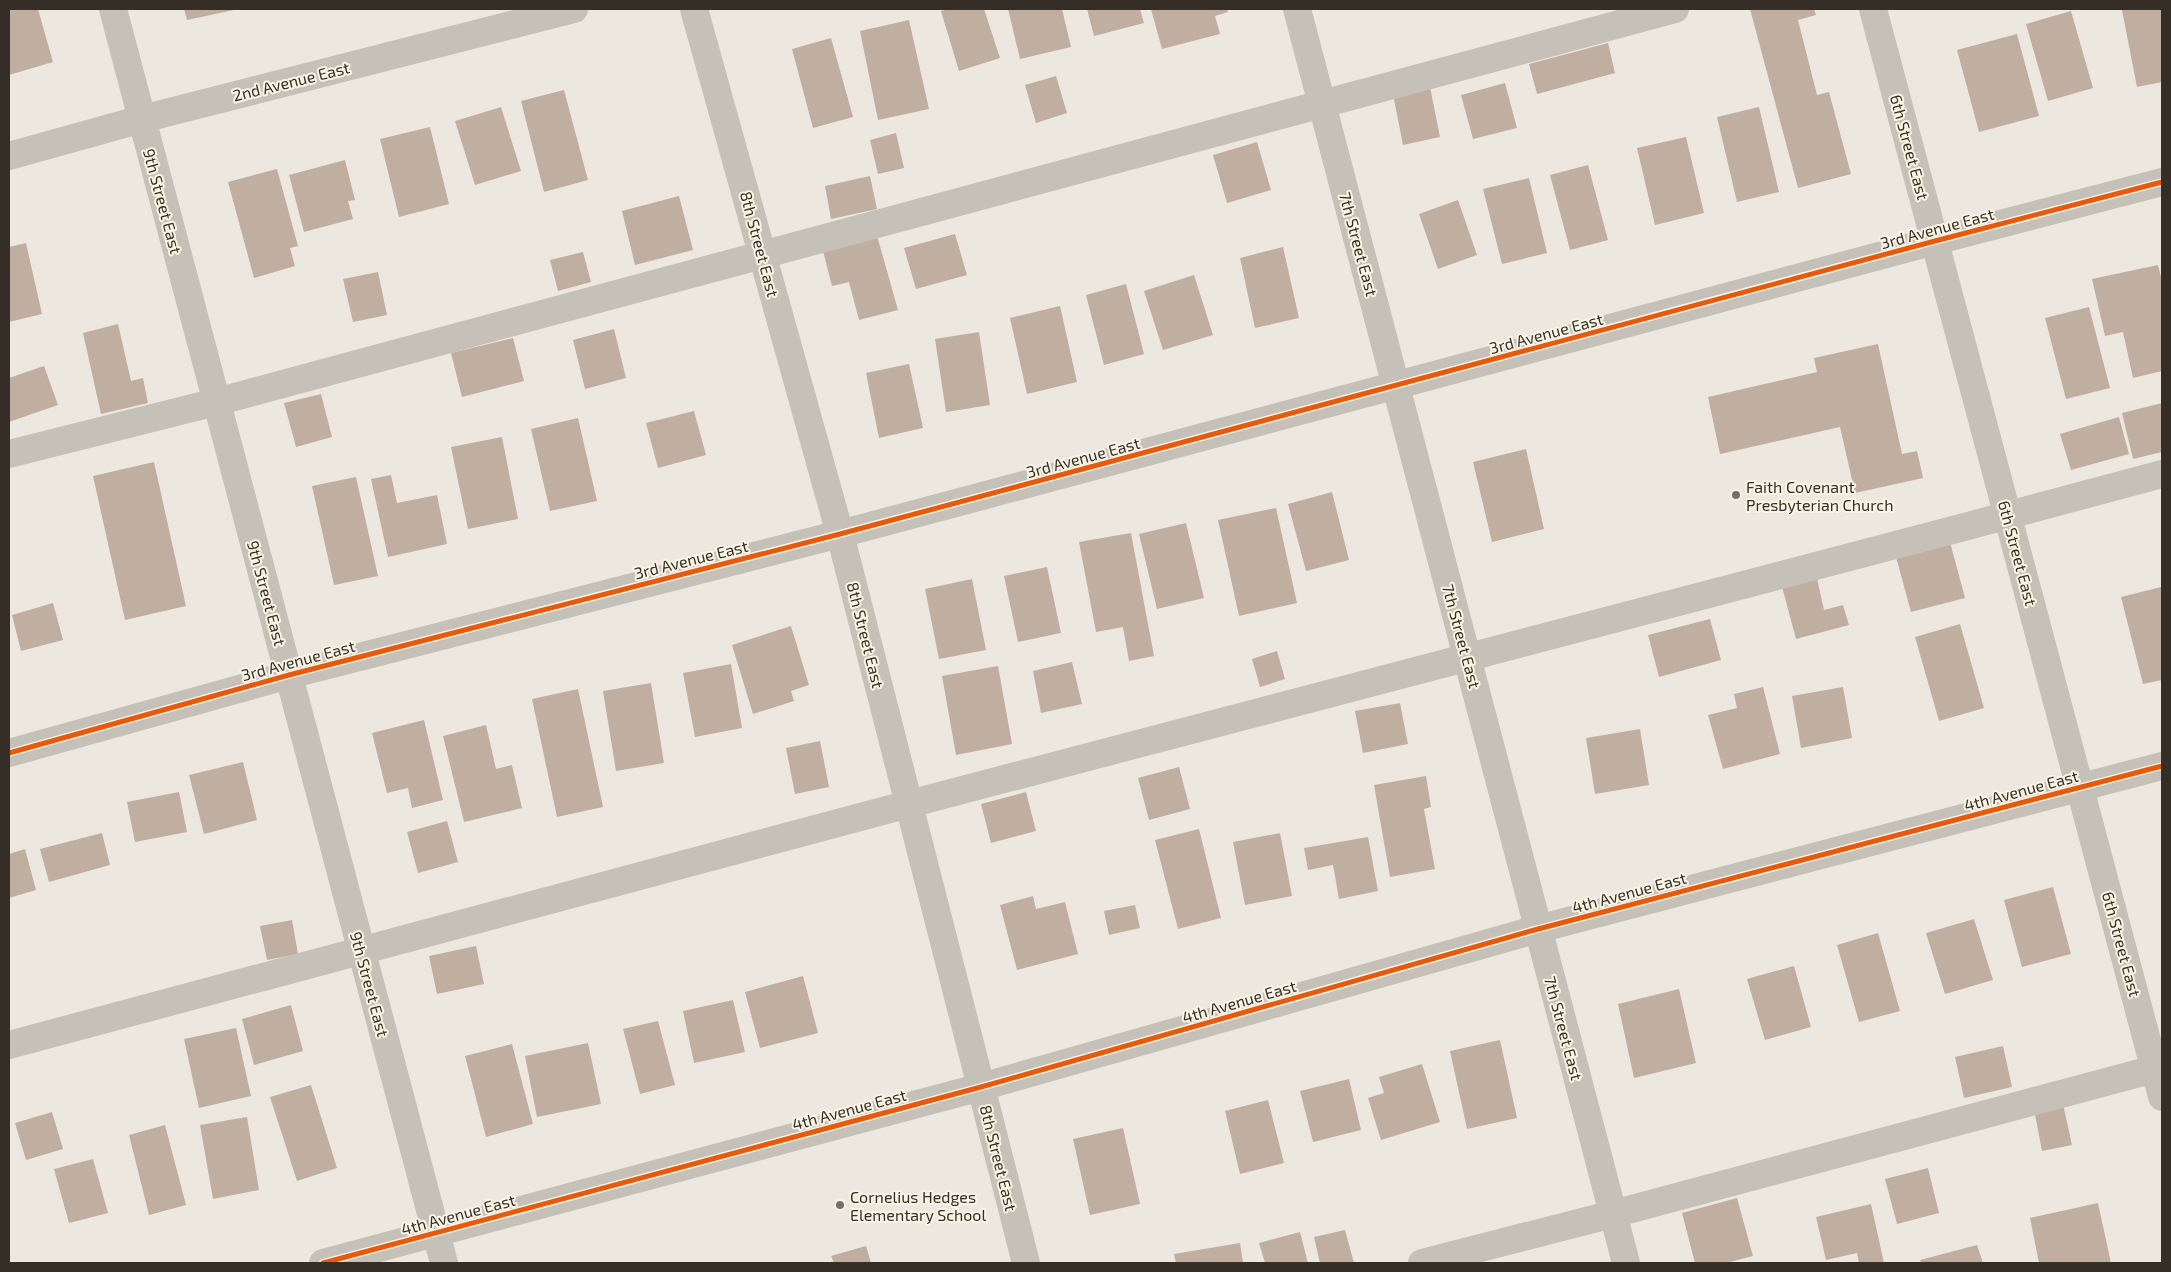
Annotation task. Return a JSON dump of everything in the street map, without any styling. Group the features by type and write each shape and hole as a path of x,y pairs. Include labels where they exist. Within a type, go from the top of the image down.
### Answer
{"street":[{"name":"9th Street East","path":"113,9 444,1263"},
{"name":"2nd Avenue East","path":"9,156 142,119 574,9"},
{"name":"8th Street East","path":"694,9 840,534 1026,1263"},
{"name":"7th Street East","path":"1297,9 1626,1263"},
{"path":"9,454 216,402 1675,9"},
{"name":"6th Street East","path":"1874,9 2080,787 2159,1068 2162,1097"},
{"name":"3rd Avenue East","path":"9,753 288,675 840,534 2162,182"},
{"path":"9,1045 909,804 2162,474"},
{"name":"4th Avenue East","path":"323,1263 981,1087 1538,929 2162,766"},
{"path":"1422,1263 2159,1068"}],"building":[{"path":"9,9 38,9 53,62 9,75"},
{"path":"184,9 233,9 234,10 187,20"},
{"path":"949,9 984,9 1000,58 959,71 941,11"},
{"path":"1008,9 1062,9 1071,47 1020,59"},
{"path":"1087,9 1140,9 1144,23 1094,36"},
{"path":"1151,9 1227,9 1228,12 1215,16 1220,34 1162,49"},
{"path":"1750,9 1814,9 1816,15 1798,20 1817,95 1829,92 1851,174 1798,188"},
{"path":"2162,9 2162,82 2137,87 2122,10"},
{"path":"2071,11 2093,88 2048,101 2026,24"},
{"path":"909,20 929,109 878,120 860,31"},
{"path":"2017,34 2039,116 1979,132 1957,50"},
{"path":"831,38 853,117 813,128 792,49"},
{"path":"1608,43 1615,73 1537,94 1529,64"},
{"path":"1056,76 1067,113 1036,123 1025,85"},
{"path":"1505,83 1517,128 1473,139 1461,95"},
{"path":"1430,87 1440,137 1403,145 1393,94"},
{"path":"564,90 588,180 544,192 521,101"},
{"path":"501,107 521,171 475,185 455,121"},
{"path":"1759,107 1779,192 1737,202 1717,117"},
{"path":"430,127 449,204 399,217 380,139"},
{"path":"896,133 904,168 878,174 870,140"},
{"path":"1686,137 1704,213 1655,225 1637,148"},
{"path":"1257,142 1271,190 1227,203 1213,155"},
{"path":"345,160 355,200 348,201 353,219 304,232 289,175"},
{"path":"1588,165 1608,240 1570,250 1550,175"},
{"path":"277,169 298,246 290,248 295,266 254,278 228,182"},
{"path":"870,176 877,209 831,219 825,186"},
{"path":"1529,178 1547,253 1502,264 1483,189"},
{"path":"679,196 693,250 635,265 622,211"},
{"path":"1458,200 1477,255 1438,269 1419,214"},
{"path":"876,232 898,310 859,320 849,282 832,286 822,247"},
{"path":"955,234 967,275 916,289 904,248"},
{"path":"26,243 42,314 9,322 9,247"},
{"path":"1283,247 1299,318 1255,328 1240,258"},
{"path":"583,252 591,282 558,291 550,260"},
{"path":"2158,265 2162,281 2162,371 2133,378 2123,332 2105,336 2092,279"},
{"path":"378,272 387,315 353,322 343,279"},
{"path":"1194,275 1213,335 1163,350 1144,291"},
{"path":"1126,284 1144,354 1104,365 1086,295"},
{"path":"1060,306 1077,382 1027,394 1010,318"},
{"path":"2089,307 2110,388 2066,399 2045,318"},
{"path":"118,324 131,381 143,378 148,403 101,414 83,333"},
{"path":"614,329 626,378 585,389 573,340"},
{"path":"979,332 990,405 946,412 935,339"},
{"path":"513,338 524,381 462,397 451,353"},
{"path":"1878,344 1902,454 1917,451 1923,478 1855,493 1840,427 1720,454 1708,397 1817,372 1814,358"},
{"path":"909,364 923,428 879,438 866,373"},
{"path":"44,366 58,405 9,422 9,378"},
{"path":"321,394 332,437 296,447 284,403"},
{"path":"2162,403 2162,452 2133,459 2122,413"},
{"path":"694,411 706,455 658,468 646,423"},
{"path":"2119,417 2129,454 2071,470 2060,434"},
{"path":"578,418 597,501 550,511 531,429"},
{"path":"502,437 518,519 468,529 451,447"},
{"path":"1526,449 1544,529 1492,542 1473,462"},
{"path":"154,462 186,606 125,620 93,476"},
{"path":"391,475 397,503 437,495 447,544 388,557 371,479"},
{"path":"356,477 378,576 334,585 312,486"},
{"path":"1332,492 1349,560 1306,571 1288,504"},
{"path":"1276,508 1297,603 1239,616 1218,520"},
{"path":"1186,523 1204,598 1157,609 1139,534"},
{"path":"1131,533 1154,656 1129,661 1123,627 1096,632 1079,542"},
{"path":"1950,542 1965,598 1911,612 1896,557"},
{"path":"1047,567 1061,633 1018,642 1004,576"},
{"path":"1816,574 1824,610 1843,605 1849,625 1796,639 1781,583"},
{"path":"972,579 986,650 939,659 925,589"},
{"path":"2161,587 2162,680 2143,684 2121,597"},
{"path":"53,603 63,640 21,651 12,615"},
{"path":"1710,619 1721,660 1659,677 1648,635"},
{"path":"1960,624 1984,708 1939,721 1915,637"},
{"path":"791,626 809,685 791,691 794,701 753,714 732,645"},
{"path":"1277,651 1285,679 1260,687 1252,659"},
{"path":"1072,662 1082,704 1041,713 1033,671"},
{"path":"731,664 742,728 695,737 683,673"},
{"path":"998,666 1012,744 956,755 942,676"},
{"path":"651,683 664,763 616,771 603,691"},
{"path":"1763,687 1780,754 1723,769 1708,715 1737,708 1734,694"},
{"path":"1843,687 1852,738 1801,748 1792,696"},
{"path":"578,689 603,807 557,817 532,699"},
{"path":"1400,703 1408,744 1363,753 1355,711"},
{"path":"424,720 443,800 412,808 408,788 387,793 372,733"},
{"path":"486,725 496,769 512,765 522,808 464,822 443,736"},
{"path":"1640,729 1649,785 1595,794 1586,738"},
{"path":"820,741 829,787 795,794 786,748"},
{"path":"243,762 257,820 204,834 189,775"},
{"path":"1179,767 1190,809 1149,820 1138,778"},
{"path":"1426,776 1431,807 1424,809 1435,869 1390,877 1374,785"},
{"path":"179,792 187,832 135,842 127,802"},
{"path":"1026,792 1036,831 991,843 981,804"},
{"path":"447,821 458,862 418,873 407,832"},
{"path":"1199,829 1221,918 1178,929 1155,840"},
{"path":"102,833 110,865 49,882 40,849"},
{"path":"1280,833 1292,896 1245,905 1233,842"},
{"path":"1368,837 1378,891 1339,899 1333,865 1308,870 1304,848"},
{"path":"25,849 36,890 9,898 9,854"},
{"path":"2053,887 2071,954 2022,967 2004,900"},
{"path":"1033,896 1036,909 1065,902 1078,954 1017,970 1000,905"},
{"path":"1135,905 1140,928 1109,935 1104,911"},
{"path":"1974,919 1993,980 1945,994 1926,933"},
{"path":"292,920 298,954 267,960 260,926"},
{"path":"1878,933 1900,1011 1859,1022 1837,945"},
{"path":"476,946 484,984 437,994 429,956"},
{"path":"1794,966 1811,1027 1765,1040 1747,979"},
{"path":"803,976 818,1033 760,1048 745,992"},
{"path":"1679,989 1696,1063 1634,1078 1618,1004"},
{"path":"733,1000 745,1052 694,1063 683,1011"},
{"path":"291,1005 303,1051 254,1065 242,1019"},
{"path":"658,1021 675,1085 640,1094 623,1029"},
{"path":"236,1028 251,1096 199,1108 184,1039"},
{"path":"1500,1040 1517,1118 1467,1129 1450,1051"},
{"path":"588,1043 601,1104 537,1117 525,1056"},
{"path":"512,1044 533,1124 486,1137 465,1056"},
{"path":"2003,1046 2012,1087 1964,1098 1955,1057"},
{"path":"1422,1064 1440,1122 1381,1140 1368,1098 1384,1093 1379,1077"},
{"path":"1349,1079 1361,1130 1313,1142 1300,1091"},
{"path":"311,1085 337,1168 297,1181 270,1097"},
{"path":"1268,1100 1284,1163 1240,1174 1225,1111"},
{"path":"2063,1104 2072,1145 2042,1151 2034,1109"},
{"path":"52,1112 63,1149 26,1160 15,1123"},
{"path":"247,1117 259,1190 213,1199 200,1125"},
{"path":"165,1125 186,1205 149,1215 129,1135"},
{"path":"1123,1128 1140,1204 1090,1215 1073,1139"},
{"path":"93,1159 108,1213 69,1223 54,1169"},
{"path":"1928,1168 1939,1213 1897,1224 1885,1179"},
{"path":"1737,1198 1753,1256 1726,1263 1695,1263 1682,1213"},
{"path":"2098,1203 2111,1263 2039,1263 2030,1218"},
{"path":"1871,1204 1884,1263 1859,1263 1857,1253 1826,1260 1816,1217"},
{"path":"1345,1230 1354,1263 1320,1263 1314,1237"},
{"path":"1300,1232 1308,1263 1265,1263 1259,1243"},
{"path":"1240,1243 1243,1263 1176,1263 1174,1254"},
{"path":"1977,1245 1983,1263 1921,1263 1920,1260"},
{"path":"866,1246 871,1263 834,1263 831,1256"}],"cycle path":[{"path":"9,753 289,675 840,534 2162,182"},
{"path":"323,1263 981,1087 1538,929 2162,766"}],"place":[{"name":"Faith Covenant Presbyterian Church","path":"1736,495"},
{"name":"Cornelius Hedges Elementary School","path":"840,1205"}]}
